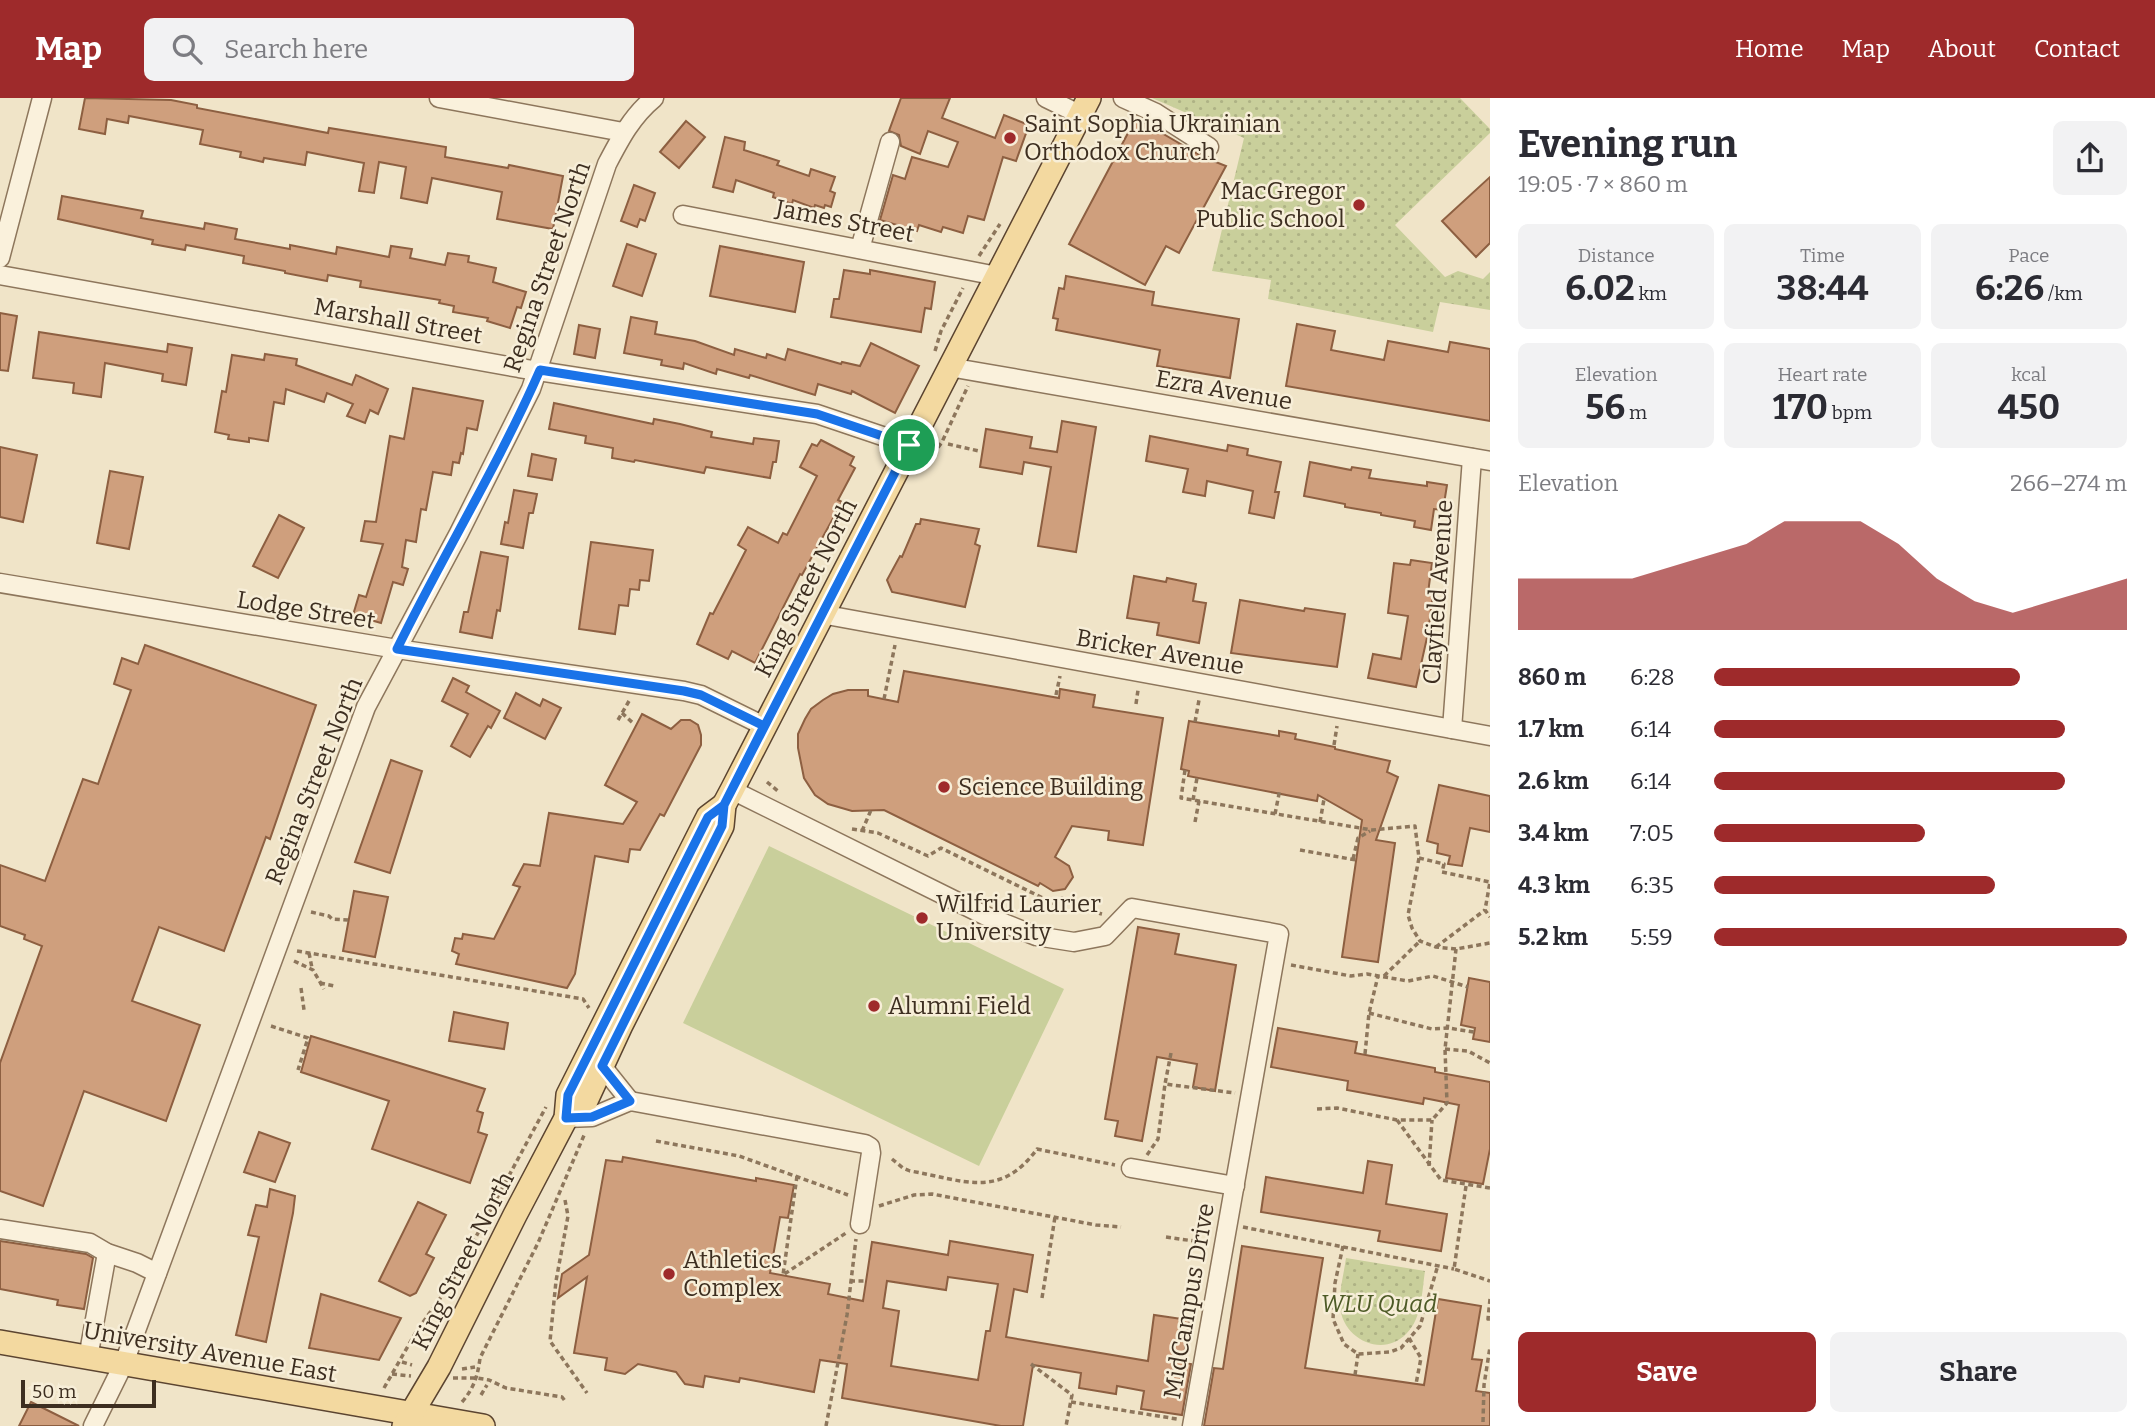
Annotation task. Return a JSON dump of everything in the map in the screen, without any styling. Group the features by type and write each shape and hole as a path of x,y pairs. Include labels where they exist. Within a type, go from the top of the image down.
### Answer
{"main road":[{"name":"King Street North","path":"566,1118 584,1105 722,826 728,797 1085,107"},
{"name":"King Street North","path":"407,1420 439,1367 566,1118 568,1095 708,817 728,797"},
{"name":"University Avenue East","path":"0,1342 124,1363 407,1420 483,1426"}],"street":[{"path":"0,258 42,98"},
{"path":"439,98 623,132"},
{"name":"Regina Street North","path":"93,1426 124,1363 366,707 459,533 540,370 607,164 623,132 640,109 654,98"},
{"path":"1046,98 1085,107"},
{"path":"1123,98 1156,113 1209,147"},
{"path":"860,249 890,142"},
{"name":"James Street","path":"683,215 997,276"},
{"name":"Marshall Street","path":"0,275 540,370 817,414 909,445"},
{"name":"Ezra Avenue","path":"949,367 1481,460"},
{"name":"Clayfield Avenue","path":"1452,729 1481,460"},
{"name":"Lodge Street","path":"0,583 397,649 684,691 701,695 764,726"},
{"name":"Bricker Avenue","path":"821,614 1490,736"},
{"path":"728,797 854,851 986,916 1036,936 1074,942 1086,941 1105,936 1122,919"},
{"name":"MidCampus Drive","path":"1122,919 1132,908 1279,934 1235,1186 1184,1422"},
{"path":"602,1066 630,1101"},
{"path":"566,1118 592,1117 630,1101 865,1144 870,1147 871,1153 860,1224"},
{"path":"1134,1168 1235,1186"},
{"path":"0,1230 90,1243 107,1253 157,1273"},
{"path":"88,1358 107,1253"}],"path":[{"path":"948,444 979,451"},
{"path":"884,699 898,629"},
{"path":"1056,695 1060,676"},
{"path":"1136,704 1138,690"},
{"path":"618,720 631,699"},
{"path":"1195,722 1199,700"},
{"path":"622,713 634,724"},
{"path":"1334,745 1338,724"},
{"path":"1185,770 1181,798 1372,830 1415,826 1419,858 1408,915 1420,941 1436,947 1456,949 1490,943"},
{"path":"1195,822 1197,778"},
{"path":"767,782 784,797"},
{"path":"1275,814 1280,789"},
{"path":"1320,821 1324,799"},
{"path":"854,851 870,810"},
{"path":"849,829 878,833 928,856 941,848 1053,903 1062,898 1086,910 1122,919"},
{"path":"1300,850 1355,860 1358,838 1372,830"},
{"path":"1419,858 1444,864 1442,872 1490,882 1485,910 1436,947"},
{"path":"1485,910 1490,917"},
{"path":"312,912 332,919 348,920"},
{"path":"1384,977 1420,941"},
{"path":"1429,1166 1432,1120 1447,1103 1445,1049 1456,949"},
{"path":"297,951 583,999 589,1008"},
{"path":"309,953 313,970 324,989"},
{"path":"293,961 313,970"},
{"path":"1275,962 1351,976 1367,974 1408,981 1433,976 1468,987"},
{"path":"1365,1054 1369,1013 1378,976"},
{"path":"320,983 334,986"},
{"path":"301,988 304,1010"},
{"path":"1369,1013 1432,1029 1448,1028 1474,1032"},
{"path":"271,1026 308,1038 298,1070"},
{"path":"1445,1049 1468,1051 1490,1063"},
{"path":"892,1159 910,1171 981,1183 1000,1181 1017,1172 1037,1149 1134,1168 1158,1139 1171,1053"},
{"path":"1165,1084 1251,1097"},
{"path":"1317,1109 1337,1108 1397,1120 1432,1120"},
{"path":"1397,1120 1441,1180 1490,1188"},
{"path":"656,1141 740,1156 863,1201"},
{"path":"797,1176 783,1275 860,1224 879,1206 914,1195 932,1194 1121,1227"},
{"path":"1454,1269 1466,1186"},
{"path":"565,1200 568,1216 556,1281 550,1340 587,1393"},
{"path":"1042,1298 1055,1217"},
{"path":"826,1426 847,1315 849,1280 860,1224"},
{"path":"1242,1226 1438,1265 1490,1281"},
{"path":"1166,1237 1210,1244"},
{"path":"1343,1246 1335,1283 1333,1319 1344,1344 1358,1354 1390,1352 1401,1348 1420,1326 1438,1265"},
{"path":"849,1280 866,1281"},
{"path":"1490,1299 1490,1319"},
{"path":"1409,1338 1420,1358 1416,1384"},
{"path":"1483,1422 1486,1406 1483,1405 1484,1385 1490,1347"},
{"path":"1355,1375 1358,1354"},
{"path":"402,1362 412,1366"},
{"path":"1031,1364 1072,1395 1066,1426"},
{"path":"462,1369 475,1367"},
{"name":"King Street North","path":"392,1374 406,1376"},
{"path":"461,1378 489,1380 506,1388 562,1397 565,1401"},
{"path":"481,1395 487,1385"},
{"path":"1484,1385 1490,1386"},
{"path":"1071,1402 1184,1422"}],"green space":[{"name":"MacGregor Public School","path":"1152,98 1460,98 1490,129 1490,133 1395,225 1445,277 1458,271 1483,279 1490,272 1490,310 1440,302 1433,332 1268,299 1271,280 1212,271 1244,138"},
{"name":"Alumni Field","path":"769,846 1064,989 979,1166 683,1023"},
{"name":"WLU Quad","path":"1346,1258 1425,1271 1416,1320 1397,1341 1376,1345 1365,1342 1348,1328 1342,1318 1340,1306"}],"building":[{"path":"85,98 171,100 197,105 197,108 328,133 329,128 446,147 445,157 508,168 509,165 563,176 553,229 497,219 502,192 432,178 427,203 401,198 406,167 379,162 374,193 359,191 364,163 307,152 305,165 264,158 263,162 240,157 241,152 200,144 203,130 129,116 128,123 107,119 105,134 79,129"},
{"path":"901,98 950,98 942,118 995,138 1004,115 1029,125 1016,161 1003,157 984,220 968,216 963,233 943,227 941,232 919,225 917,231 880,220 893,175 905,179 912,157 948,167 958,142 928,131 920,154 901,146 899,135 889,131"},
{"path":"1136,118 1203,157 1226,166 1179,253 1166,246 1145,285 1069,244"},
{"path":"686,121 705,137 679,168 660,152"},
{"path":"725,137 745,142 744,150 779,161 777,165 809,176 811,169 835,177 830,191 835,193 831,207 815,205 814,208 793,200 792,204 773,197 774,193 736,180 733,192 713,187"},
{"path":"1490,177 1490,243 1476,257 1442,221"},
{"path":"634,185 655,193 645,221 640,219 637,227 621,221"},
{"path":"62,196 143,211 141,218 204,229 205,223 237,229 235,239 290,249 290,245 336,254 337,247 389,257 391,246 412,249 410,258 445,265 448,253 469,256 468,262 496,268 493,282 526,292 521,308 517,307 510,328 487,321 488,318 453,312 454,306 439,303 440,300 360,287 361,281 328,275 327,281 285,273 243,263 244,256 186,245 185,250 152,244 153,240 58,219"},
{"path":"627,244 656,254 642,296 613,286"},
{"path":"720,246 804,262 795,312 710,296"},
{"path":"844,270 870,274 870,270 935,282 931,309 925,308 921,332 831,317 834,299 839,299"},
{"path":"1066,276 1154,292 1152,305 1239,319 1230,378 1157,366 1160,350 1056,330 1058,319 1053,318 1059,288 1064,289"},
{"path":"0,313 17,316 8,371 0,370"},
{"path":"631,317 657,322 655,334 695,341 734,355 735,349 766,358 767,354 785,360 788,349 841,364 860,366 871,343 919,366 895,413 852,391 851,394 818,384 815,395 750,375 749,378 717,369 716,374 684,363 683,369 661,365 662,360 624,353"},
{"path":"1297,324 1335,331 1331,350 1384,360 1388,341 1448,352 1450,342 1490,349 1490,421 1286,386"},
{"path":"579,325 600,329 595,358 574,354"},
{"path":"39,332 167,352 168,344 192,348 186,385 162,381 163,374 105,363 101,397 73,393 74,383 33,378"},
{"path":"265,354 297,359 296,365 352,385 356,375 388,389 378,414 370,410 365,423 347,416 353,404 327,393 324,402 286,389 284,404 274,402 268,441 228,439 229,435 215,432 222,391 226,392 232,355 264,360"},
{"path":"413,388 483,401 477,430 467,428 463,454 461,453 459,463 453,462 451,475 433,472 426,510 421,509 416,542 406,540 402,567 408,569 403,585 393,582 381,623 353,615 359,595 366,597 383,544 361,541 365,521 376,522 390,436 404,439"},
{"path":"554,403 653,424 654,419 680,424 712,432 711,437 753,444 754,438 779,441 776,462 773,462 770,478 706,467 704,473 612,458 613,448 585,443 586,436 549,429"},
{"path":"1062,421 1096,427 1076,552 1038,546 1051,467 1024,462 1022,474 980,467 986,429 1032,437 1030,448 1057,452"},
{"path":"1150,436 1227,451 1228,445 1248,449 1247,455 1281,462 1275,492 1279,492 1274,518 1249,513 1253,491 1207,481 1205,496 1183,492 1188,469 1146,461"},
{"path":"821,440 854,457 850,465 855,468 838,500 842,502 802,575 800,574 755,663 732,651 728,659 697,644 710,613 713,614 746,550 738,545 748,527 778,543 783,533 787,535 817,476 800,467 812,444 817,446"},
{"path":"0,447 37,455 23,522 0,517"},
{"path":"532,454 556,459 552,480 528,476"},
{"path":"1310,462 1351,470 1352,467 1371,470 1369,478 1427,486 1427,482 1447,485 1443,510 1434,509 1431,530 1414,527 1415,521 1304,496"},
{"path":"110,471 143,477 129,549 97,543"},
{"path":"514,490 537,494 533,513 529,513 523,548 501,544"},
{"path":"279,515 304,528 278,578 253,566"},
{"path":"921,519 979,529 975,544 980,546 965,607 892,592 887,580"},
{"path":"591,542 653,550 649,581 640,580 639,590 630,589 628,606 619,605 615,634 579,629"},
{"path":"481,552 508,557 500,611 497,610 492,638 460,632 464,612 468,612"},
{"path":"1411,560 1432,563 1428,593 1433,594 1428,633 1416,687 1368,678 1373,654 1401,659 1408,616 1388,613 1394,563 1410,565"},
{"path":"1134,576 1166,582 1167,578 1196,584 1193,601 1206,603 1199,643 1157,635 1159,623 1127,618"},
{"path":"1240,600 1304,611 1305,608 1345,614 1337,667 1231,653"},
{"path":"145,645 316,705 270,839 266,837 224,951 159,927 132,1001 200,1025 166,1121 84,1091 43,1206 0,1191 0,1063 42,946 24,939 25,935 0,926 0,865 45,881 83,779 98,784 131,690 114,684 122,658 138,664"},
{"name":"Science Building","path":"904,671 1059,698 1060,689 1095,695 1093,707 1163,718 1143,845 1108,840 1109,831 1072,826 1055,857 1069,866 1073,877 1065,889 1053,891 884,810 852,811 828,804 815,795 804,778 798,748 798,734 811,709 833,694 848,690 868,690 868,696 898,702"},
{"path":"453,678 469,686 466,692 500,711 470,757 451,746 468,714 442,701"},
{"path":"516,693 540,706 543,699 561,708 545,739 504,718"},
{"path":"642,714 671,729 681,720 690,720 698,725 701,745 664,816 660,814 640,850 630,849 628,862 595,856 575,974 567,988 456,964 459,954 452,951 455,938 462,939 463,934 494,939 520,887 513,885 524,864 540,866 549,813 623,824 637,802 605,785"},
{"path":"1189,721 1279,736 1279,731 1296,734 1295,739 1390,761 1387,772 1398,777 1376,840 1395,843 1378,962 1342,957 1362,820 1318,795 1317,801 1188,776 1189,771 1181,769"},
{"path":"391,760 422,771 390,873 355,862"},
{"path":"1439,785 1490,796 1490,832 1470,828 1462,866 1448,864 1450,856 1437,853 1438,844 1427,841"},
{"path":"354,891 388,897 375,957 343,951"},
{"path":"1138,927 1179,934 1175,954 1236,965 1215,1091 1193,1087 1197,1064 1157,1057 1142,1141 1115,1136 1118,1121 1105,1119"},
{"path":"1469,978 1490,982 1490,1042 1473,1039 1475,1028 1461,1025"},
{"path":"454,1012 508,1023 504,1049 449,1041"},
{"path":"1278,1028 1357,1042 1355,1053 1435,1068 1435,1072 1490,1082 1490,1149 1483,1184 1446,1178 1459,1105 1424,1098 1423,1104 1347,1090 1348,1081 1271,1067"},
{"path":"311,1036 485,1089 477,1111 483,1113 478,1132 487,1135 470,1183 372,1149 389,1101 301,1072"},
{"path":"259,1132 290,1143 275,1182 244,1172"},
{"name":"Athletics Complex","path":"623,1157 756,1181 756,1178 794,1185 788,1218 780,1217 770,1273 830,1284 828,1294 863,1301 872,1242 948,1255 950,1241 1033,1255 1027,1292 1014,1289 1006,1337 1148,1361 1154,1315 1189,1320 1183,1363 1191,1364 1182,1415 1141,1409 1144,1391 1117,1386 1116,1394 1079,1388 1081,1373 1033,1365 1023,1426 1001,1426 842,1398 847,1364 820,1360 814,1392 740,1378 739,1382 705,1376 703,1387 685,1384 676,1372 638,1364 625,1374 605,1370 607,1358 574,1353 587,1277 558,1298 562,1274 589,1255 606,1160 622,1162","holes":["948,1277 998,1284 990,1331 986,1331 978,1380 891,1366 899,1311 883,1308 887,1281 946,1290"]},
{"path":"1368,1161 1392,1165 1386,1204 1447,1214 1441,1251 1378,1241 1380,1231 1261,1212 1266,1177 1363,1193"},
{"path":"270,1189 295,1196 266,1342 236,1335 259,1237 248,1235 256,1205 267,1207"},
{"path":"418,1202 446,1215 426,1254 434,1258 416,1293 410,1296 379,1281"},
{"path":"0,1241 86,1254 93,1258 84,1309 57,1305 58,1300 0,1289"},
{"path":"1242,1246 1323,1258 1305,1368 1424,1385 1438,1299 1481,1306 1472,1359 1482,1360 1476,1391 1490,1393 1490,1426 1204,1426 1214,1368 1223,1369"},
{"path":"321,1294 401,1318 379,1360 309,1348"},
{"path":"31,1402 79,1426 19,1426"}],"place":[{"name":"Saint Sophia Ukrainian Orthodox Church","path":"1010,138"},
{"name":"MacGregor Public School","path":"1359,205"},
{"name":"Science Building","path":"944,787"},
{"name":"Wilfrid Laurier University","path":"922,918"},
{"name":"Alumni Field","path":"874,1006"},
{"name":"Athletics Complex","path":"669,1274"}],"route":[{"path":"909,445 724,805 708,817 675,881 568,1095 566,1118 604,1114 630,1101 602,1066 722,826 724,805 764,726 701,695 684,691 397,649 405,632 459,533 540,370 817,414 909,445"}]}
